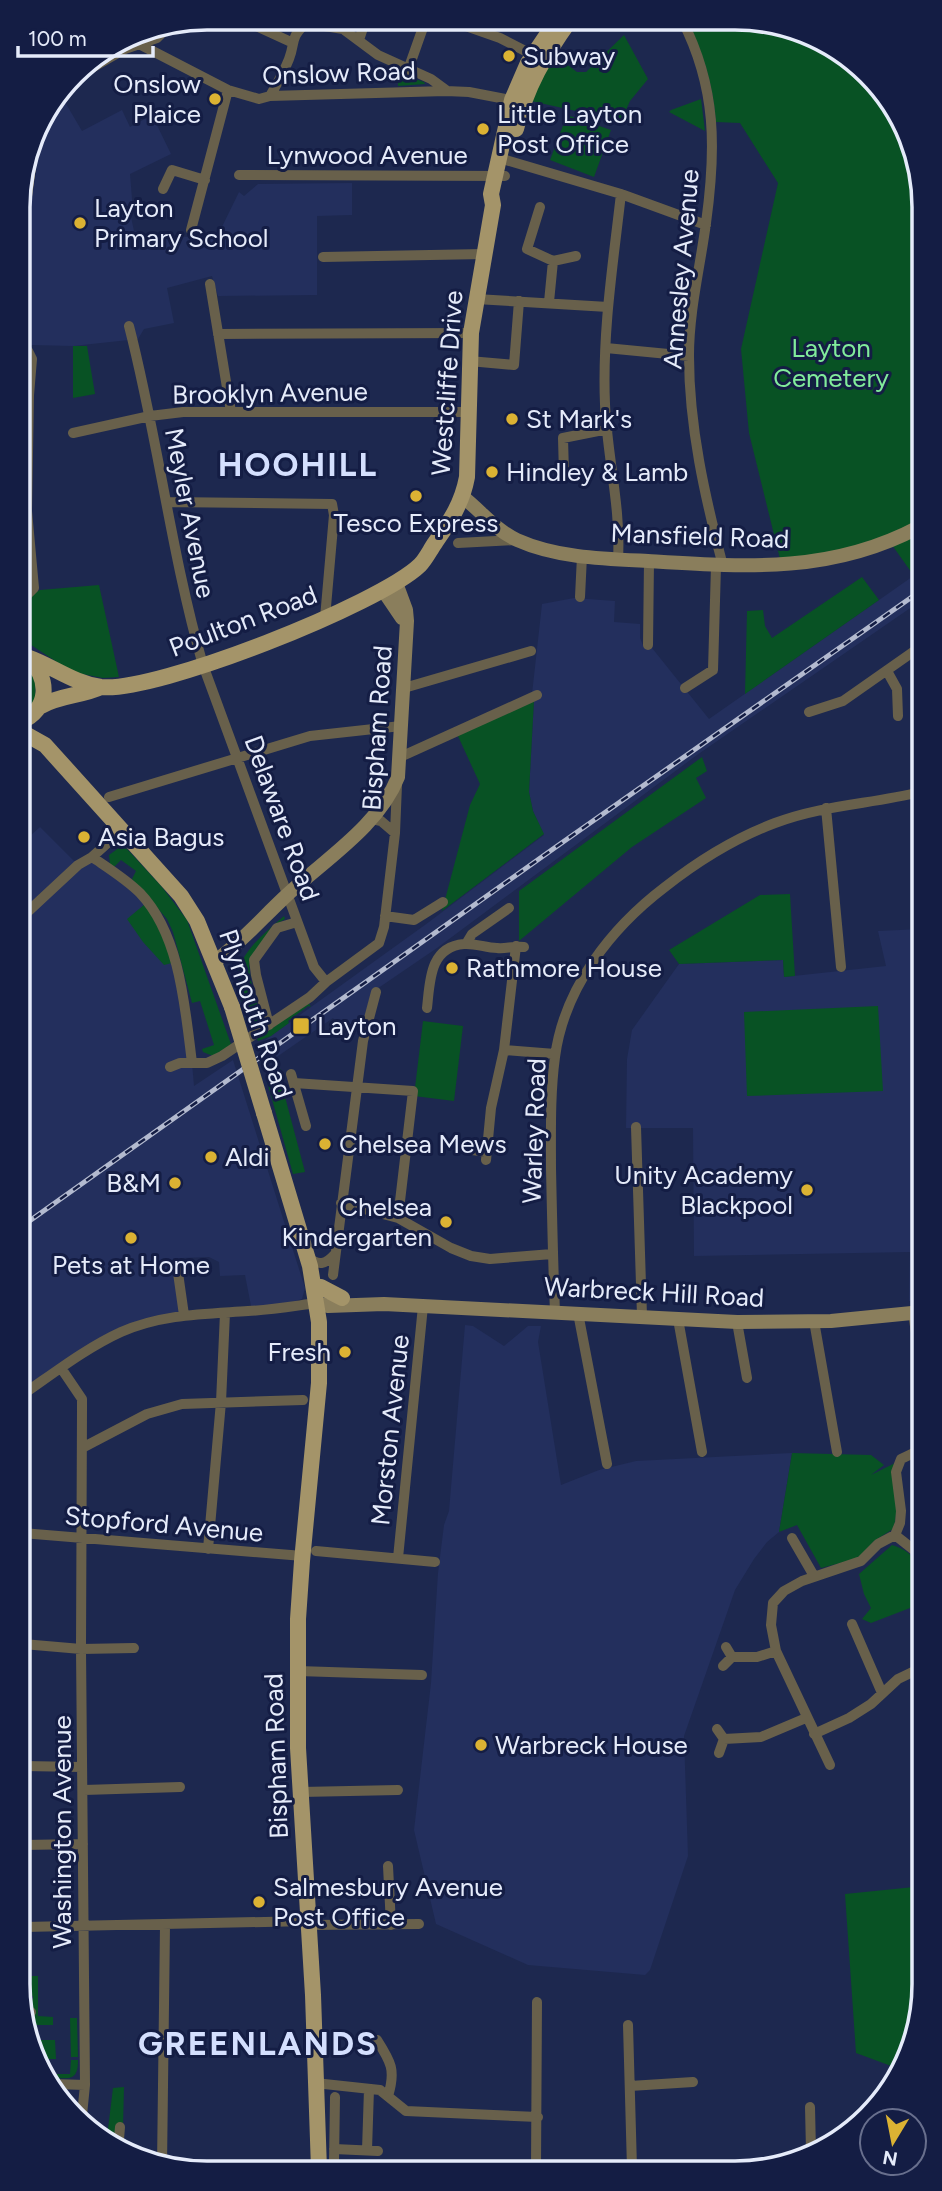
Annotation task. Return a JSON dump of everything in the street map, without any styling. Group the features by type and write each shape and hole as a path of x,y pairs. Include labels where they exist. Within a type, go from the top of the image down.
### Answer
{"main road":[{"name":"Westcliffe Drive","path":"390,587 421,564 456,513 463,497 468,466 471,333 493,205 500,196 502,168 517,101 533,55 550,30"},
{"name":"Westcliffe Drive","path":"517,101 563,30"},
{"name":"Mansfield Road","path":"463,497 495,527 517,540 582,556 618,560 719,566 787,564 844,557 896,540 912,531"},
{"name":"Poulton Road","path":"30,714 55,699 203,665 325,618 390,587"},
{"name":"Bispham Road","path":"390,587 407,625 398,777"},
{"name":"Poulton Road","path":"30,657 72,680 101,687"},
{"path":"30,662 42,677 44,689 38,725 45,745"},
{"name":"Plymouth Road","path":"30,737 45,745 188,905 223,979 309,1261 328,1295"},
{"path":"215,961 231,950 287,894 372,819 391,795 398,777"},
{"path":"223,979 231,950"},
{"name":"Bispham Road","path":"325,2161 315,2083 298,1748 298,1619 309,1554 319,1322 328,1295"},
{"name":"Warbreck Hill Road","path":"328,1295 384,1304 737,1322 814,1321 912,1312"}],"street":[{"path":"265,30 291,42"},
{"path":"270,96 291,55 291,42 299,30"},
{"path":"343,30 378,55 431,79 446,90"},
{"path":"359,40 362,30"},
{"path":"408,70 422,30"},
{"path":"477,30 533,55"},
{"name":"Annesley Avenue","path":"685,688 713,670 719,566 704,494 694,424 689,356 695,279 706,225 713,155 709,97 695,46 687,30"},
{"path":"103,63 158,37"},
{"name":"Onslow Road","path":"139,44 228,90 259,99 270,96 446,90 517,101"},
{"path":"191,230 228,90"},
{"name":"Lynwood Avenue","path":"239,175 502,168 621,194 706,225"},
{"path":"163,189 172,170 205,180"},
{"path":"618,560 620,525 605,405 608,307 621,194"},
{"path":"540,207 527,249 552,261 576,256"},
{"path":"323,257 484,254"},
{"path":"549,302 552,261"},
{"path":"210,284 231,412"},
{"path":"476,299 608,307"},
{"path":"469,361 514,365 519,301"},
{"name":"Meyler Avenue","path":"129,326 150,416 189,618 203,665"},
{"path":"218,334 471,333"},
{"path":"606,348 689,356"},
{"path":"30,355 30,383"},
{"name":"Brooklyn Avenue","path":"73,433 150,416 183,412 468,412"},
{"path":"564,474 563,438 608,429"},
{"path":"167,502 332,504 334,515 325,618"},
{"name":"Mansfield Road","path":"458,543 517,540"},
{"path":"30,543 34,588 30,592"},
{"path":"580,597 582,556"},
{"path":"648,645 649,561"},
{"path":"404,688 531,651"},
{"path":"809,712 844,701 912,653"},
{"name":"Delaware Road","path":"203,665 314,967 326,982"},
{"path":"887,671 897,689 898,716"},
{"path":"398,758 537,695"},
{"path":"109,797 310,736 401,726"},
{"name":"Bispham Road","path":"326,982 381,941 395,833 398,777"},
{"name":"Warley Road","path":"555,1312 551,1107 555,1054 562,1027 584,976 596,957 624,922 652,897 751,832 826,808 912,793"},
{"path":"826,808 841,967"},
{"name":"Bispham Road","path":"372,819 381,821 395,833"},
{"path":"30,910 78,865 92,857 122,830"},
{"path":"92,857 141,894 155,911 167,933 175,958 192,1063"},
{"path":"385,916 414,920 443,902"},
{"path":"466,944 472,934 509,908"},
{"path":"269,1025 254,960 277,928 297,922"},
{"path":"427,1008 430,974 438,957 453,947 466,944 500,949 508,946 520,947 503,1050 493,1091 487,1156 465,1149"},
{"path":"430,974 442,975"},
{"path":"170,1067 180,1063 207,1063 222,1056 310,998 326,982"},
{"name":"Bispham Road","path":"328,1295 363,1041 376,992"},
{"path":"503,1050 555,1054"},
{"path":"306,1126 293,1078 357,1088 412,1091 398,1218"},
{"path":"636,1128 642,1317"},
{"path":"637,1144 650,1144"},
{"path":"341,1203 398,1218 451,1248 471,1256 490,1259 552,1254"},
{"path":"309,1261 322,1264 335,1253"},
{"path":"177,1266 184,1315"},
{"path":"30,1389 95,1345 122,1331 184,1315 225,1313 328,1295"},
{"name":"Morston Avenue","path":"398,1558 423,1306"},
{"path":"208,1549 221,1402 225,1313"},
{"path":"578,1313 607,1464"},
{"path":"678,1319 702,1452"},
{"path":"814,1321 836,1452"},
{"path":"737,1322 747,1378"},
{"name":"Washington Avenue","path":"61,1368 82,1399 85,2085 83,2110"},
{"path":"82,1448 147,1414 182,1404 303,1400"},
{"path":"830,1765 776,1651 771,1625 773,1603 784,1591 814,1576 855,1564 878,1544 895,1535 901,1511 896,1472 901,1459 912,1454"},
{"name":"Stopford Avenue","path":"30,1534 208,1549 435,1562"},
{"path":"895,1535 912,1548"},
{"path":"792,1538 814,1576"},
{"path":"852,1624 882,1693"},
{"path":"30,1645 81,1649 134,1648"},
{"path":"726,1647 732,1657"},
{"path":"723,1666 732,1657 757,1657 776,1651"},
{"path":"298,1671 422,1675"},
{"path":"814,1734 849,1718 898,1679 912,1674"},
{"path":"724,1739 768,1735 806,1718"},
{"path":"716,1729 724,1739"},
{"path":"719,1753 724,1739"},
{"path":"30,1766 82,1767"},
{"path":"84,1790 180,1787"},
{"path":"301,1792 398,1790"},
{"path":"30,1845 83,1844"},
{"path":"388,1866 391,1925"},
{"path":"30,1927 419,1924"},
{"path":"162,2155 165,1925"},
{"path":"536,2161 537,2002"},
{"path":"628,2025 632,2161"},
{"path":"377,2040 385,2063 393,2074 388,2096"},
{"path":"630,2086 693,2082"},
{"path":"315,2083 380,2090 406,2111 538,2117"},
{"path":"60,2084 85,2085"},
{"path":"366,2150 369,2089"},
{"path":"328,2161 334,2149 335,2097"},
{"path":"810,2107 811,2144"},
{"path":"119,2138 120,2127"},
{"path":"334,2149 378,2151"}],"shaded area":[{"name":"Layton Primary School","path":"64,101 82,131 122,110 130,127 152,115 171,154 130,174 133,211 130,212 134,231 143,233 143,236 163,238 218,235 239,192 244,196 258,184 352,183 352,215 317,216 317,295 218,296 212,276 167,288 174,323 144,329 138,339 73,346 30,345 30,211 40,150 53,118"},
{"path":"912,577 912,607 697,755 437,948 371,993 361,1030 342,1032 333,1018 268,1063 261,1043 544,835 533,811 529,792 534,700 532,694 542,604 574,598 615,601 614,622 640,624 640,638 644,648 652,648 709,719"},
{"path":"40,827 78,865 92,857 134,887 167,933 194,1086 233,1060 305,1288 302,1299 270,1309 252,1311 245,1275 220,1276 219,1262 209,1257 183,1258 176,1264 184,1315 125,1331 30,1390 30,836"},
{"name":"Unity Academy Blackpool","path":"912,929 912,1301 909,1301 910,1252 694,1256 693,1128 626,1128 627,1059 632,1030 679,964 783,960 784,977 886,966 878,931"},
{"path":"465,1325 473,1326 504,1346 528,1326 541,1326 538,1342 561,1485 599,1470 636,1461 792,1453 779,1532 754,1559 735,1590 684,1736 688,1856 650,1970 645,1975 528,1965 436,1924 414,1830 431,1683 438,1573 444,1525 449,1511"}],"green space":[{"name":"Layton Cemetery","path":"691,30 759,31 792,39 814,48 834,59 861,81 889,118 899,139 911,183 912,206 912,525 886,537 835,552 780,559 749,433 741,349 778,183 740,123 716,122 713,95"},
{"path":"624,35 648,79 630,101 621,121 531,101 553,54 577,72 586,72"},
{"path":"398,73 424,82 425,84 398,86"},
{"path":"701,99 705,131 669,112 671,110"},
{"path":"567,115 611,130 594,177 550,160"},
{"path":"73,346 87,346 95,394 73,398"},
{"path":"912,537 912,573 892,545"},
{"path":"862,577 879,600 745,694 747,611 763,610 765,626 772,638"},
{"path":"99,585 119,677 103,678 72,672 30,644 30,595 40,590"},
{"path":"30,670 34,678 35,702 30,707"},
{"path":"534,700 529,792 533,811 544,834 442,911 470,805 480,784 457,734"},
{"path":"702,757 707,771 696,778 706,798 632,847 519,941 519,891"},
{"path":"120,847 127,849 162,887 187,920 232,1047 213,1056 203,1052 202,1049 214,1045 200,1001 192,1003 173,932 167,919 132,879 136,871 121,860 114,867 110,864 109,855"},
{"path":"790,894 795,976 784,977 783,960 679,964 669,950 760,895"},
{"path":"145,904 164,933 172,963 164,965 127,919"},
{"path":"284,916 285,919 278,923 249,965 263,1024 252,1032 237,984 238,973 253,945"},
{"path":"308,1002 311,1007 308,1006 271,1036 258,1041 257,1039"},
{"path":"878,1006 883,1091 747,1096 744,1012"},
{"path":"423,1021 463,1026 454,1101 414,1096"},
{"path":"281,1069 280,1078 305,1172 293,1174 266,1078"},
{"path":"792,1453 871,1455 884,1465 871,1475 895,1463 896,1512 893,1529 874,1541 862,1555 821,1568 797,1525 779,1532"},
{"path":"892,1545 902,1549 912,1557 912,1607 871,1623 862,1619 871,1608 859,1574"},
{"path":"912,1887 911,2008 892,2066 856,2053 845,1894"},
{"path":"30,1976 38,1976 38,2016 53,2017 53,2025 35,2025 31,2007 33,1996 30,1996"},
{"path":"70,2018 77,2018 78,2057 71,2057"},
{"path":"39,2040 55,2040 56,2059 46,2059"},
{"path":"71,2060 78,2060 76,2072 71,2077 56,2078 54,2074 70,2074"},
{"path":"124,2087 123,2127 116,2136 108,2132 113,2088"}],"railway":[{"path":"30,1221 912,597"}],"place":[{"name":"Subway","path":"509,56"},
{"name":"Onslow Plaice","path":"215,99"},
{"name":"Little Layton Post Office","path":"483,129"},
{"name":"Layton Primary School","path":"80,223"},
{"name":"St Mark's","path":"512,419"},
{"name":"Hindley & Lamb","path":"492,472"},
{"name":"Tesco Express","path":"416,496"},
{"name":"Asia Bagus","path":"84,837"},
{"name":"Rathmore House","path":"452,968"},
{"name":"Layton","path":"301,1026"},
{"name":"Chelsea Mews","path":"325,1144"},
{"name":"Aldi","path":"211,1157"},
{"name":"B&M","path":"175,1183"},
{"name":"Unity Academy Blackpool","path":"807,1190"},
{"name":"Chelsea Kindergarten","path":"446,1222"},
{"name":"Pets at Home","path":"131,1238"},
{"name":"Fresh","path":"345,1352"},
{"name":"Warbreck House","path":"481,1745"},
{"name":"Salmesbury Avenue Post Office","path":"259,1902"}],"district":[{"name":"HOOHILL","path":"298,464"},
{"name":"GREENLANDS","path":"258,2043"}]}
